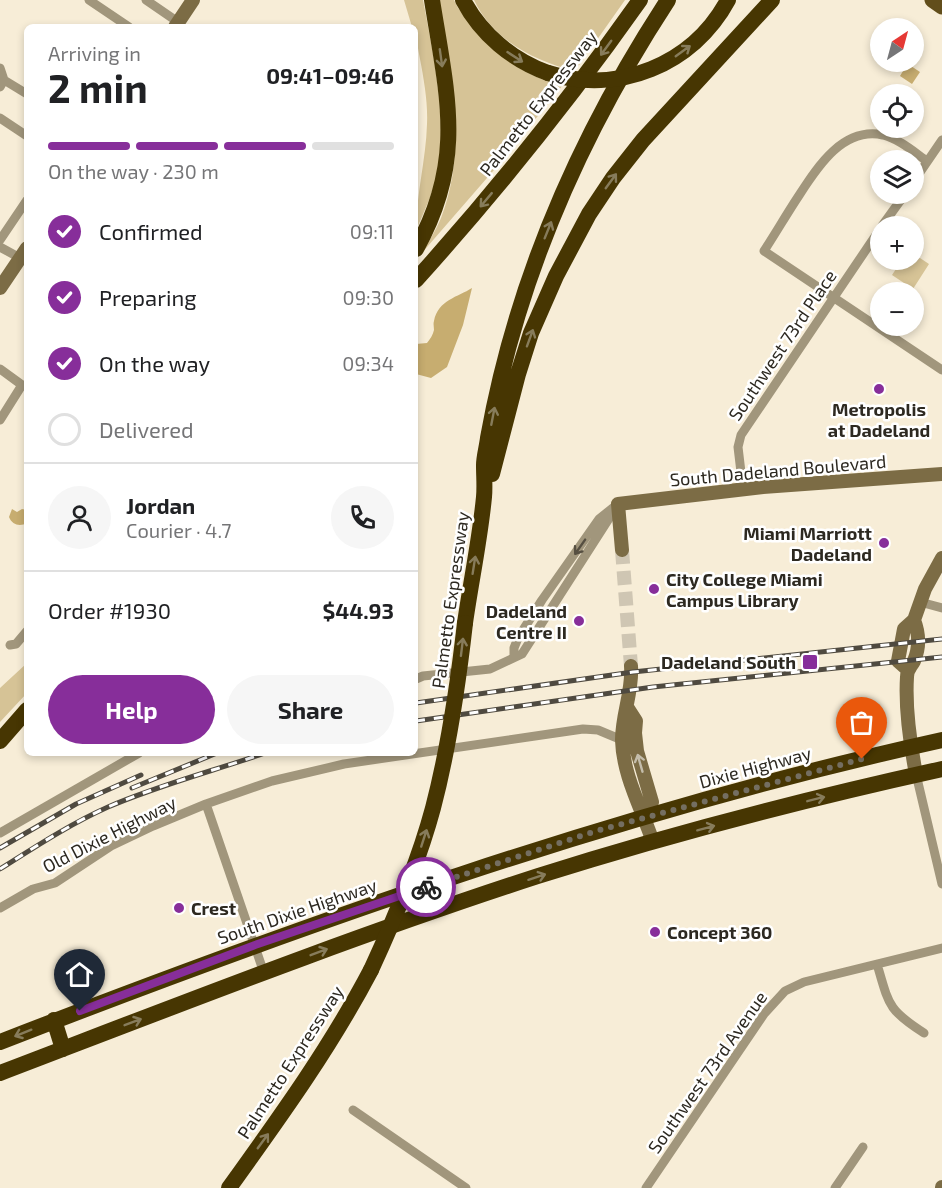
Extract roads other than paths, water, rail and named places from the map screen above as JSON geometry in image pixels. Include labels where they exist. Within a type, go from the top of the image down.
[{"type":"highway","points":[[418,245],[439,196],[449,149],[448,110],[432,0]]},
{"type":"highway","points":[[463,0],[479,24],[500,46],[527,64],[568,78],[600,81],[623,78],[649,70],[674,58],[698,40],[716,20],[728,0]]},
{"type":"highway","name":"Palmetto Expressway","points":[[418,278],[541,134],[640,0]]},
{"type":"highway","name":"Palmetto Expressway","points":[[229,1188],[321,1057],[350,1010],[397,912],[433,810],[456,699],[485,495],[484,463],[506,356],[544,239],[566,187],[600,115],[637,48],[669,0]]},
{"type":"highway","points":[[485,495],[531,333],[556,276],[580,230],[601,195],[644,140],[772,0]]},
{"type":"highway","points":[[0,741],[24,713]]},
{"type":"highway","points":[[910,747],[942,740]]},
{"type":"highway","name":"Dixie Highway","points":[[645,818],[910,747]]},
{"type":"highway","points":[[0,1073],[264,973],[432,912],[540,876],[653,842],[942,769]]},
{"type":"highway","name":"South Dixie Highway","points":[[0,1042],[255,945],[467,873],[645,818]]},
{"type":"highway","points":[[432,912],[443,894],[467,873]]},
{"type":"highway","points":[[54,1020],[63,1049]]},
{"type":"main road","points":[[932,0],[942,7]]},
{"type":"street","points":[[89,0],[125,24]]},
{"type":"street","points":[[146,0],[176,24]]},
{"type":"street","points":[[178,24],[193,0]]},
{"type":"street","points":[[0,68],[2,84],[24,93]]},
{"type":"street","points":[[0,118],[24,134]]},
{"type":"street","points":[[927,161],[882,135],[855,137],[844,143],[815,171],[764,251],[939,368],[942,357]]},
{"type":"street","points":[[924,166],[942,140]]},
{"type":"street","points":[[0,240],[24,204]]},
{"type":"street","name":"Southwest 73rd Place","points":[[743,489],[738,447],[741,435],[870,244]]},
{"type":"street","points":[[0,247],[24,253],[0,288]]},
{"type":"street","points":[[0,369],[22,385],[4,406],[0,420]]},
{"type":"street","name":"South Dadeland Boulevard","points":[[618,504],[743,489],[942,474]]},
{"type":"street","points":[[618,504],[622,550]]},
{"type":"street","points":[[514,656],[518,638],[542,600],[599,519],[618,504]]},
{"type":"street","points":[[418,676],[490,669],[522,654],[618,504]]},
{"type":"street","points":[[942,558],[928,584],[914,620],[919,635],[914,662],[907,669],[910,747],[942,884]]},
{"type":"street","points":[[542,600],[553,606]]},
{"type":"street","points":[[920,602],[942,608]]},
{"type":"street","points":[[10,645],[16,644],[24,635]]},
{"type":"street","points":[[631,666],[631,687],[622,740],[625,761],[638,806],[645,818],[653,842]]},
{"type":"street","points":[[627,707],[636,721],[637,751],[652,802],[645,818]]},
{"type":"street","name":"Old Dixie Highway","points":[[418,753],[583,729],[598,730],[622,740]]},
{"type":"street","points":[[0,833],[134,756]]},
{"type":"street","name":"Old Dixie Highway","points":[[0,908],[33,889],[54,883],[96,858],[111,846],[207,804],[272,781],[354,763],[401,756]]},
{"type":"street","points":[[207,804],[264,973]]},
{"type":"street","name":"Southwest 73rd Avenue","points":[[646,1188],[777,998],[785,991],[804,982],[942,948]]},
{"type":"street","points":[[877,964],[891,1006],[903,1019],[924,1033]]},
{"type":"street","points":[[352,1110],[466,1188]]},
{"type":"street","points":[[834,1188],[863,1147]]},
{"type":"tunnel","points":[[622,550],[631,666]]},
{"type":"railway","points":[[418,703],[633,672],[942,639]]},
{"type":"railway","points":[[418,721],[653,687],[942,657]]},
{"type":"railway","points":[[132,788],[210,756]]},
{"type":"railway","points":[[0,869],[66,828],[108,807],[166,785],[256,756]]},
{"type":"railway","points":[[0,848],[76,804],[141,775]]},
{"type":"place","name":"Metropolis at Dadeland","points":[[879,389]]},
{"type":"place","name":"Miami Marriott Dadeland","points":[[884,543]]},
{"type":"place","name":"City College Miami Campus Library","points":[[654,589]]},
{"type":"place","name":"Dadeland Centre II","points":[[579,621]]},
{"type":"place","name":"Dadeland South","points":[[810,662]]},
{"type":"place","name":"Crest","points":[[179,908]]},
{"type":"place","name":"Concept 360","points":[[655,932]]}]
